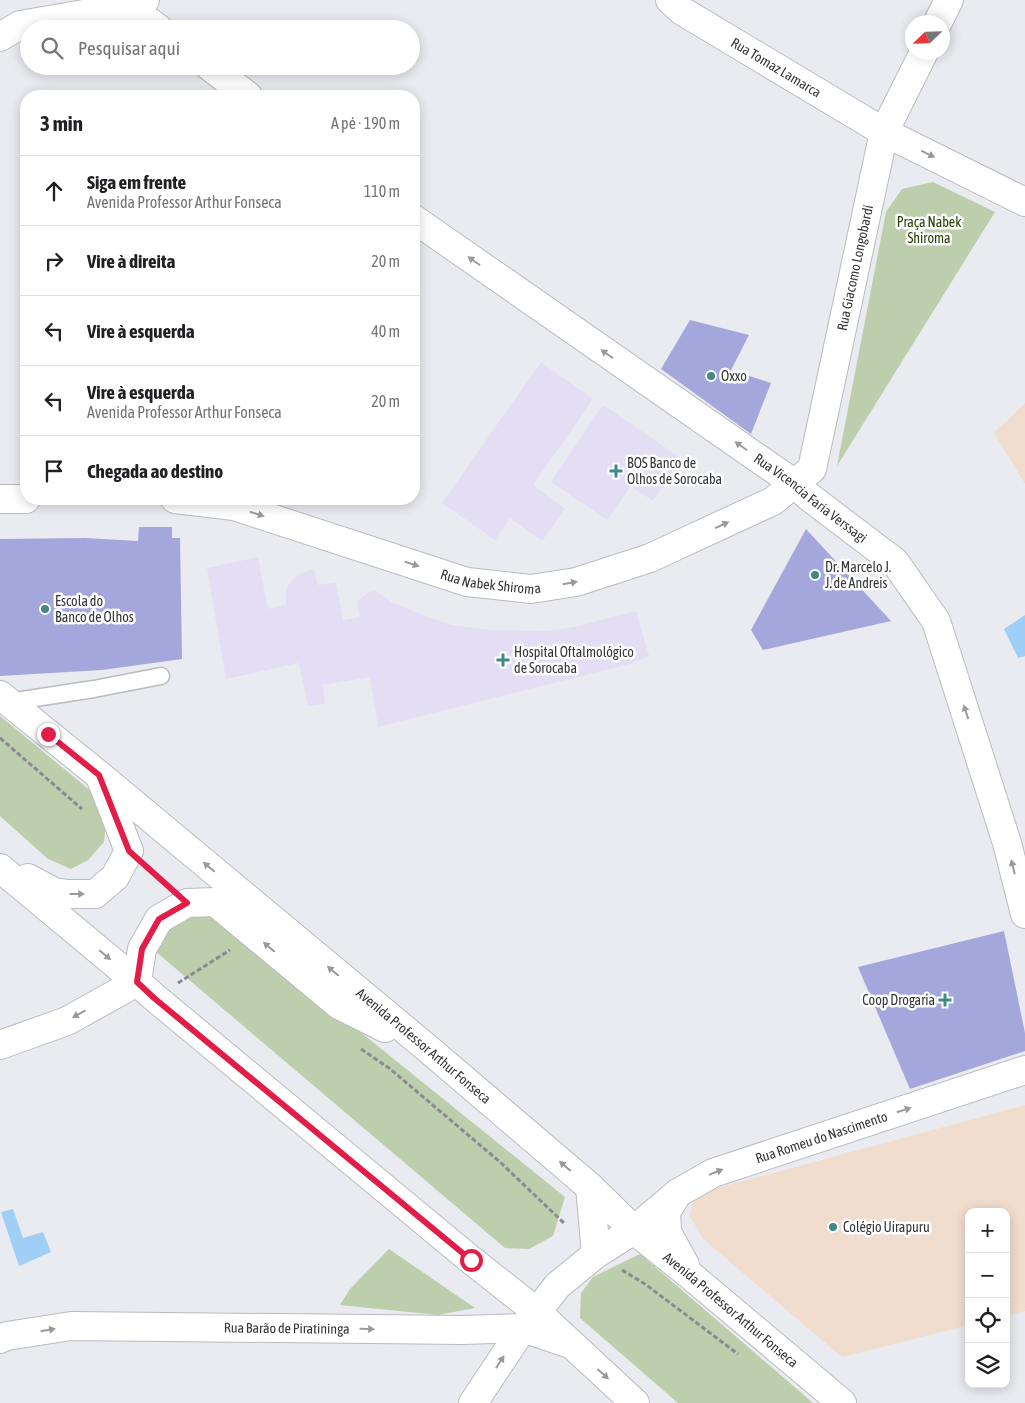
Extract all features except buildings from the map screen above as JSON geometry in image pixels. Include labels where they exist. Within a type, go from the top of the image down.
[{"type":"street","name":"Rua Tomaz Lamarca","points":[[670,0],[682,10],[884,132],[1025,202]]},
{"type":"street","points":[[942,15],[949,0]]},
{"type":"street","points":[[49,20],[96,12],[132,3],[150,20]]},
{"type":"street","points":[[0,36],[20,25]]},
{"type":"street","name":"Rua Giacomo Longobardi","points":[[795,484],[812,469],[884,132],[920,60]]},
{"type":"street","points":[[221,75],[240,90]]},
{"type":"street","name":"Rua Vicencia Faria Verssagi","points":[[420,223],[795,484],[808,496],[896,562],[936,621],[1008,843],[1025,914]]},
{"type":"street","name":"Rua Nabek Shiroma","points":[[226,505],[234,506],[467,582],[531,589],[576,582],[650,558],[773,501],[795,484]]},
{"type":"street","points":[[0,499],[20,499]]},
{"type":"street","name":"Avenida Professor Arthur Fonseca","points":[[4,699],[99,775],[427,1048],[590,1187],[634,1230],[842,1403]]},
{"type":"street","points":[[0,866],[54,892],[68,894],[95,894],[115,877],[129,851],[99,775]]},
{"type":"street","points":[[0,866],[161,1004],[510,1291],[530,1320],[570,1344],[635,1403]]},
{"type":"street","points":[[137,982],[142,949],[159,919],[187,903],[215,902],[339,1005],[427,1048]]},
{"type":"street","points":[[0,1045],[67,1021],[137,982]]},
{"type":"street","name":"Rua Romeu do Nascimento","points":[[473,1403],[530,1320],[557,1286],[596,1254],[634,1230],[678,1192],[713,1173],[1025,1070]]},
{"type":"street","points":[[590,1187],[596,1254]]},
{"type":"street","points":[[678,1192],[666,1212],[667,1232],[690,1275]]},
{"type":"street","points":[[510,1291],[557,1286]]},
{"type":"street","name":"Rua Barão de Piratininga","points":[[0,1339],[7,1336],[71,1326],[452,1330],[530,1320]]},
{"type":"lane","points":[[4,699],[94,689],[161,676]]},
{"type":"path","points":[[0,738],[85,812]]},
{"type":"path","points":[[129,851],[187,903]]},
{"type":"path","points":[[359,1048],[390,1068],[500,1162],[596,1254],[645,1284],[740,1356]]},
{"type":"shaded area","points":[[541,362],[593,399],[533,485],[565,509],[542,541],[510,518],[495,540],[442,503]]},
{"type":"shaded area","points":[[1025,403],[1025,484],[994,433]]},
{"type":"shaded area","name":"BOS Banco de Olhos de Sorocaba","points":[[603,405],[682,459],[653,501],[631,486],[607,520],[551,482]]},
{"type":"shaded area","points":[[258,557],[268,609],[286,605],[286,589],[292,580],[300,574],[314,569],[318,585],[336,583],[343,620],[360,617],[357,601],[370,592],[376,591],[393,603],[452,625],[491,630],[546,631],[574,627],[636,611],[649,656],[630,664],[378,727],[370,677],[323,685],[325,704],[308,706],[299,663],[226,679],[207,568]]},
{"type":"shaded area","name":"Colégio Uirapuru","points":[[1025,1105],[1025,1311],[1010,1315],[1010,1208],[965,1208],[965,1326],[842,1357],[703,1239],[690,1216],[693,1202],[706,1191]]},
{"type":"green space","name":"Praça Nabek Shiroma","points":[[933,182],[995,212],[837,466],[886,212],[902,189]]},
{"type":"green space","points":[[0,716],[92,792],[106,819],[104,842],[88,860],[71,869],[48,859],[0,816]]},
{"type":"green space","points":[[209,910],[565,1197],[553,1236],[529,1249],[505,1248],[155,951],[165,928]]},
{"type":"green space","points":[[389,1249],[475,1308],[438,1315],[340,1305],[350,1289]]},
{"type":"green space","points":[[640,1254],[813,1403],[678,1403],[580,1318],[581,1293],[593,1277]]},
{"type":"water","points":[[1025,615],[1025,656],[1018,658],[1004,629]]},
{"type":"water","points":[[13,1209],[23,1238],[43,1232],[51,1252],[19,1266],[1,1212]]},
{"type":"place","name":"Oxxo","points":[[711,376]]},
{"type":"place","name":"BOS Banco de Olhos de Sorocaba","points":[[616,471]]},
{"type":"place","name":"Dr. Marcelo J. J. de Andreis","points":[[815,575]]},
{"type":"place","name":"Escola do Banco de Olhos","points":[[45,609]]},
{"type":"place","name":"Hospital Oftalmológico de Sorocaba","points":[[503,660]]},
{"type":"place","name":"Coop Drogaria","points":[[945,1000]]},
{"type":"place","name":"Colégio Uirapuru","points":[[833,1227]]},
{"type":"route","points":[[48,734],[99,775],[129,851],[187,903],[159,919],[142,949],[137,982],[471,1260]]}]
